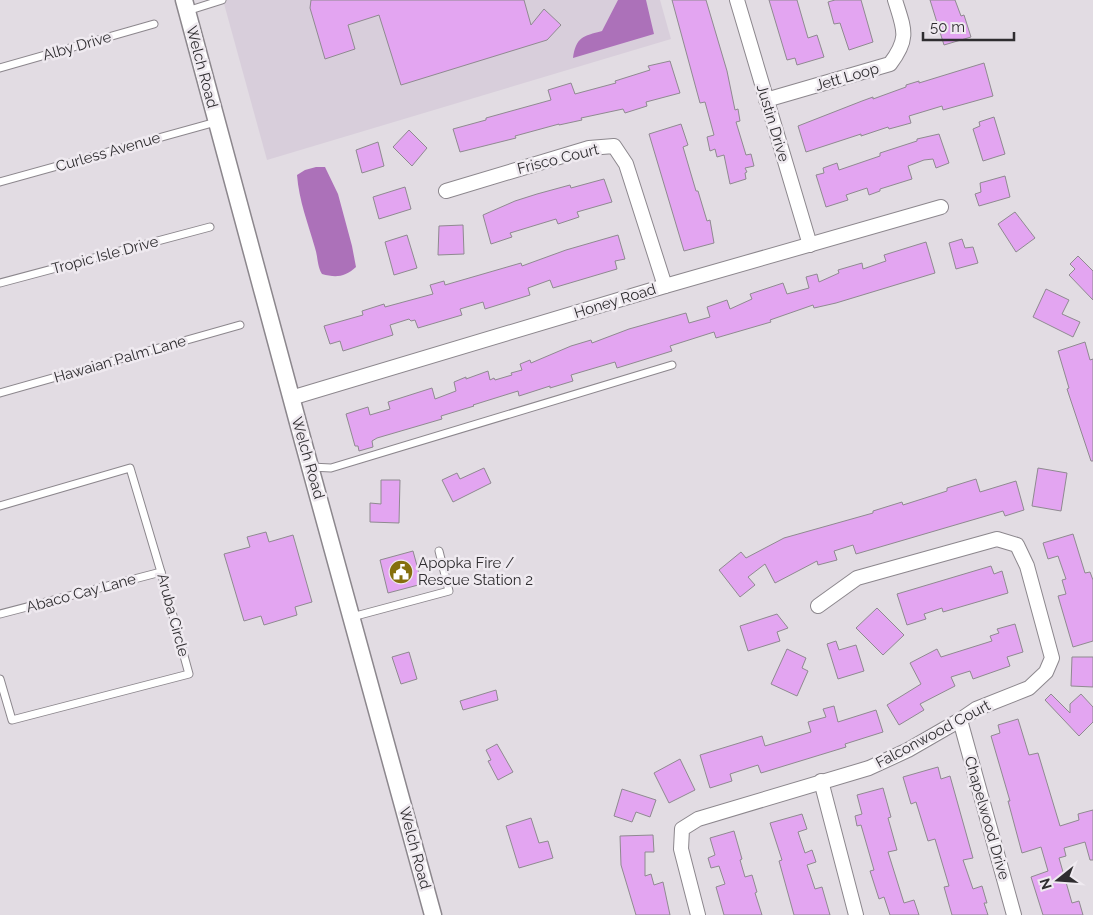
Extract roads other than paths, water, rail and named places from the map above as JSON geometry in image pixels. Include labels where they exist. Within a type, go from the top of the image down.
[{"type":"street","name":"Justin Drive","points":[[737,0],[810,245]]},
{"type":"street","name":"Jett Loop","points":[[766,100],[890,64],[901,50],[904,30],[895,0]]},
{"type":"street","name":"Welch Road","points":[[185,6],[433,915]]},
{"type":"street","name":"Frisco Court","points":[[446,191],[589,148],[614,146],[626,164],[665,286]]},
{"type":"street","name":"Honey Road","points":[[291,398],[941,206]]},
{"type":"street","name":"Falconwood Court","points":[[698,915],[681,849],[682,829],[698,819],[870,768],[908,750],[976,709],[1029,688],[1046,672],[1052,658],[1027,566],[1017,546],[997,539],[857,578],[818,606]]},
{"type":"street","name":"Chapelwood Drive","points":[[960,720],[1014,915]]},
{"type":"street","points":[[821,781],[856,915]]},
{"type":"lane","points":[[185,6],[222,0]]},
{"type":"lane","name":"Alby Drive","points":[[0,68],[154,24]]},
{"type":"lane","name":"Curless Avenue","points":[[0,182],[216,122]]},
{"type":"lane","name":"Tropic Isle Drive","points":[[0,283],[210,227]]},
{"type":"lane","name":"Hawaian Palm Lane","points":[[0,393],[240,324]]},
{"type":"lane","points":[[310,467],[331,468],[339,466],[672,365]]},
{"type":"lane","name":"Aruba Circle","points":[[0,506],[130,468],[189,674],[12,720],[0,679]]},
{"type":"lane","points":[[352,617],[449,591],[439,551]]},
{"type":"lane","name":"Abaco Cay Lane","points":[[0,614],[161,572]]},
{"type":"place","name":"Apopka Fire / Rescue Station 2","points":[[401,572]]}]
